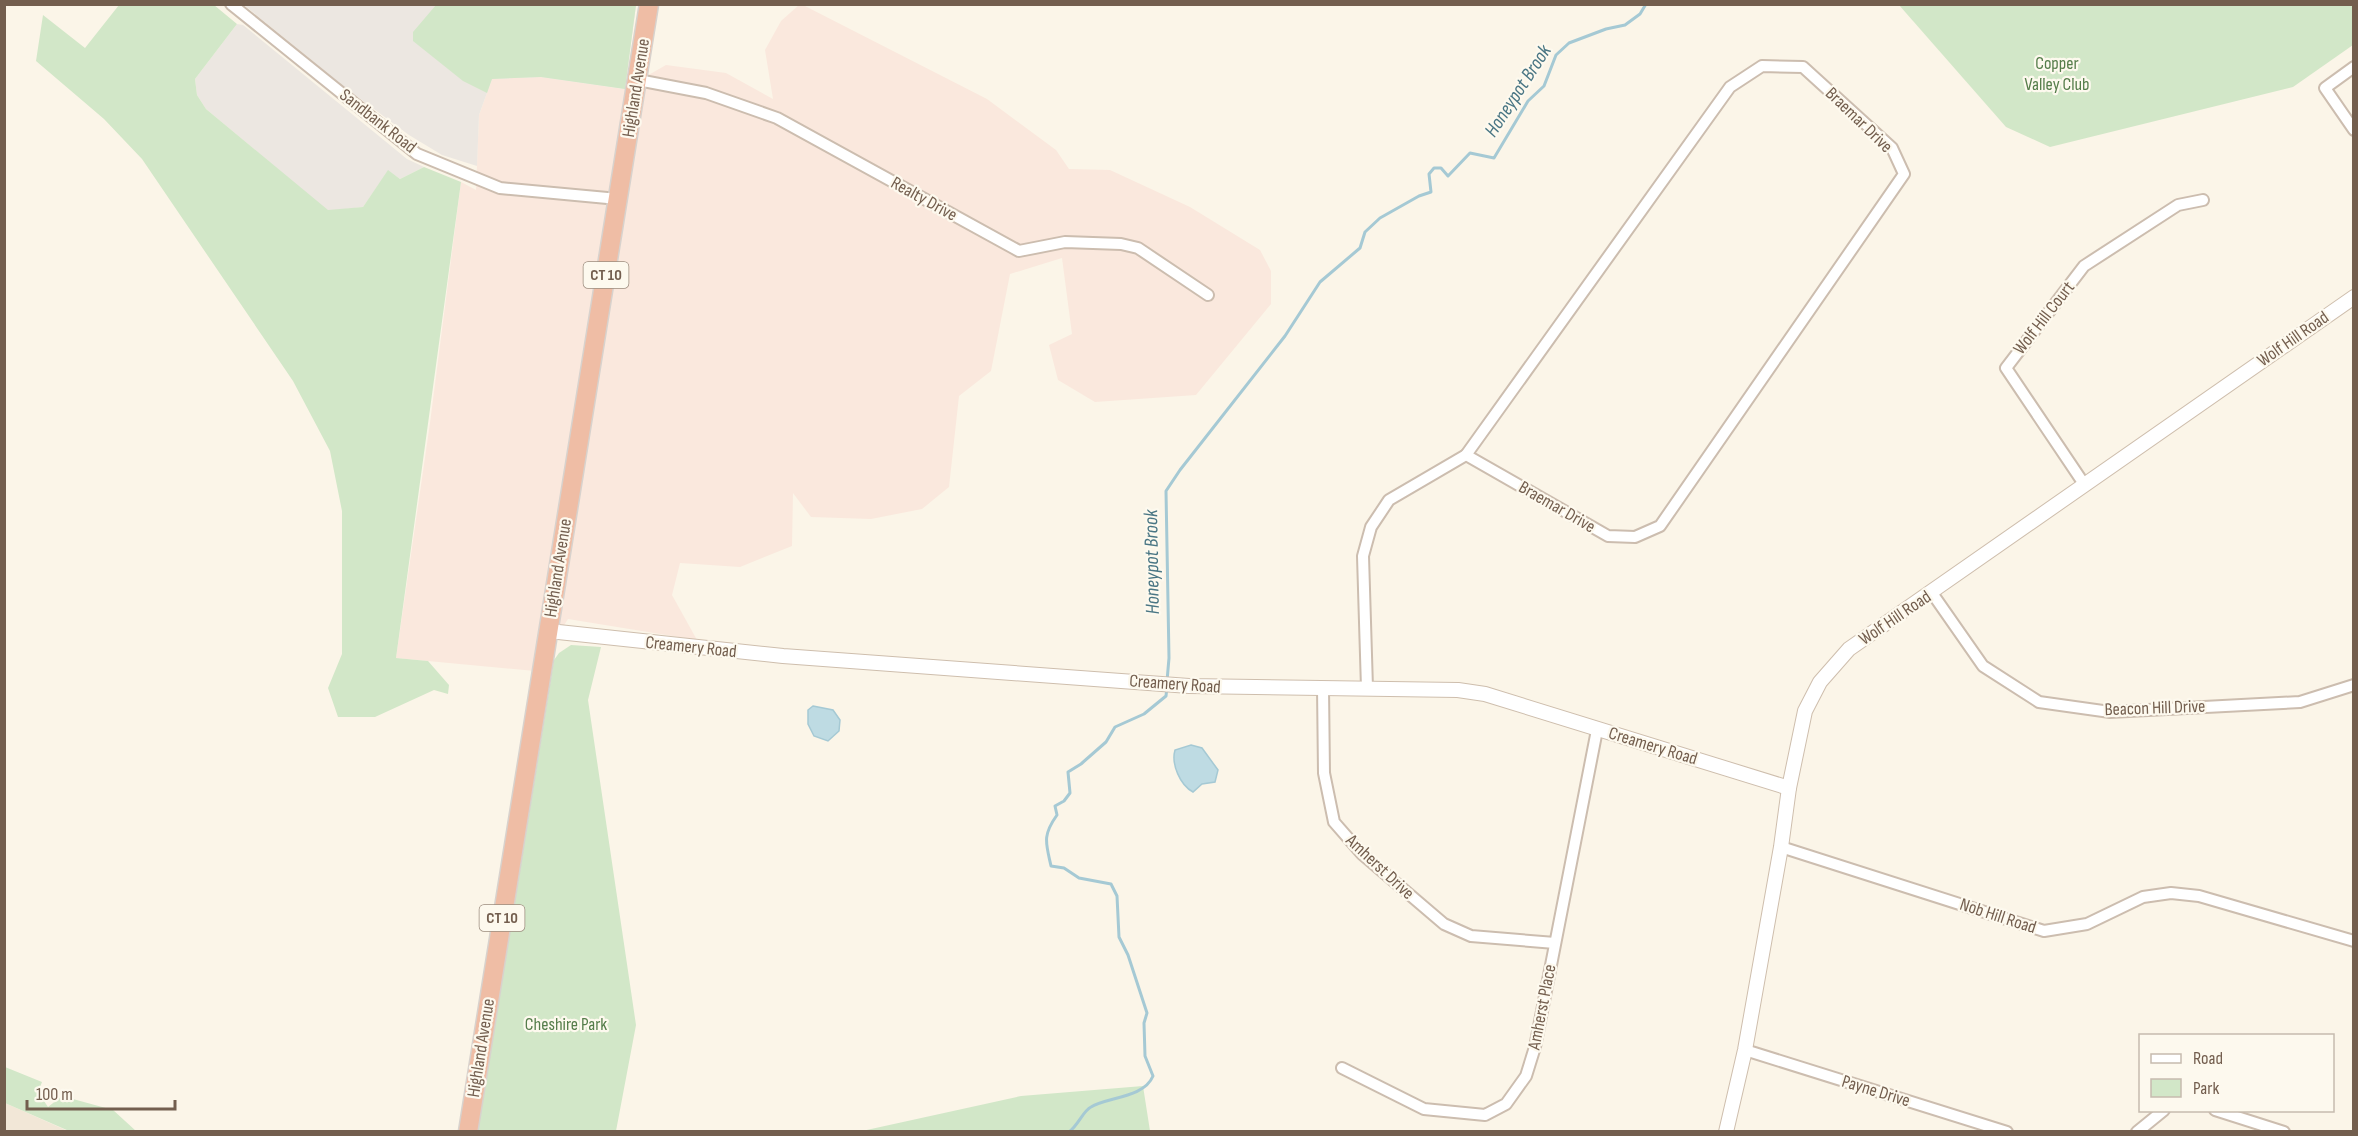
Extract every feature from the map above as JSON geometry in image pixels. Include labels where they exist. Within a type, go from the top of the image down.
[{"type":"highway","name":"Highland Avenue","points":[[468,1131],[649,4]]},
{"type":"street","name":"Sandbank Road","points":[[231,4],[417,154],[500,188],[618,199]]},
{"type":"street","name":"Braemar Drive","points":[[1367,688],[1363,556],[1371,527],[1389,500],[1466,455],[1731,87],[1762,66],[1803,67],[1892,148],[1904,174],[1660,526],[1635,537],[1608,536],[1466,455]]},
{"type":"street","points":[[2354,67],[2325,88],[2354,130]]},
{"type":"street","name":"Realty Drive","points":[[638,80],[706,93],[777,118],[1019,251],[1065,242],[1121,244],[1138,248],[1208,295]]},
{"type":"street","name":"Wolf Hill Court","points":[[2084,484],[2006,368],[2084,266],[2178,205],[2203,201]]},
{"type":"street","name":"Wolf Hill Road","points":[[1726,1131],[1745,1050],[1781,847],[1789,788],[1805,711],[1820,682],[1849,649],[2354,297]]},
{"type":"street","name":"Beacon Hill Drive","points":[[1932,593],[1983,666],[2039,702],[2110,712],[2300,702],[2354,685]]},
{"type":"street","name":"Creamery Road","points":[[549,631],[795,657],[1179,685],[1236,688],[1458,690],[1485,694],[1789,788]]},
{"type":"street","name":"Amherst Drive","points":[[1323,688],[1324,773],[1334,822],[1362,854],[1444,924],[1471,936],[1555,943]]},
{"type":"street","name":"Amherst Place","points":[[1342,1068],[1424,1109],[1485,1116],[1506,1104],[1526,1076],[1535,1047],[1598,730]]},
{"type":"street","name":"Nob Hill Road","points":[[1781,847],[2044,930],[2086,924],[2143,897],[2171,893],[2199,896],[2354,941]]},
{"type":"street","name":"Payne Drive","points":[[1745,1050],[2007,1131]]},
{"type":"street","points":[[2137,1131],[2161,1112]]},
{"type":"street","points":[[2221,1112],[2261,1128],[2284,1131]]},
{"type":"shaded area","points":[[244,5],[636,5],[625,89],[541,77],[492,79],[479,115],[477,166],[442,155],[409,135],[351,92]]},
{"type":"shaded area","points":[[799,5],[987,99],[1056,150],[1069,169],[1110,170],[1190,207],[1260,250],[1271,271],[1271,304],[1196,395],[1095,402],[1058,380],[1049,345],[1072,334],[1062,258],[1010,274],[991,371],[959,396],[949,487],[922,509],[871,519],[811,517],[793,493],[792,546],[740,567],[680,563],[672,595],[697,640],[568,619],[535,671],[396,658],[430,423],[461,182],[476,190],[479,115],[492,79],[541,77],[624,89],[666,65],[726,73],[773,99],[765,50],[781,21]]},
{"type":"shaded area","points":[[237,24],[243,25],[407,159],[424,167],[400,179],[388,171],[363,207],[328,211],[206,109],[197,95],[195,79]]},
{"type":"shaded area","points":[[5,1103],[68,1131],[5,1131]]},
{"type":"green space","points":[[119,5],[214,5],[237,24],[195,79],[197,95],[206,109],[328,210],[363,207],[388,170],[400,179],[424,167],[461,182],[396,658],[428,661],[449,685],[448,694],[434,690],[375,717],[338,717],[328,688],[342,654],[342,511],[330,451],[293,381],[142,159],[104,119],[36,61],[43,15],[85,48]]},
{"type":"green space","points":[[436,5],[636,5],[625,89],[541,77],[492,79],[487,93],[463,81],[413,41],[413,32]]},
{"type":"green space","name":"Copper Valley Club","points":[[1899,5],[2353,5],[2353,45],[2293,87],[2050,147],[2006,127]]},
{"type":"green space","name":"Cheshire Park","points":[[571,645],[601,647],[588,700],[636,1025],[616,1131],[478,1131],[554,660],[559,653]]},
{"type":"green space","points":[[5,1067],[42,1082],[38,1092],[48,1107],[62,1096],[113,1110],[136,1131],[69,1131],[5,1103]]},
{"type":"green space","points":[[1143,1086],[1150,1131],[862,1131],[1021,1096]]},
{"type":"water","points":[[813,706],[833,710],[840,720],[839,731],[828,741],[814,736],[808,724],[808,710]]},
{"type":"water","points":[[1191,745],[1202,748],[1218,770],[1215,782],[1202,784],[1193,792],[1184,784],[1174,761],[1175,750]]},
{"type":"waterway","name":"Honeypot Brook","points":[[1167,681],[1169,658],[1166,491],[1180,470],[1285,336],[1320,282],[1360,248],[1365,232],[1380,218],[1419,196],[1431,192],[1429,174],[1434,168],[1441,168],[1448,176],[1470,153],[1494,158],[1528,101],[1544,86],[1556,55],[1569,43],[1606,29],[1625,25],[1640,14],[1646,4]]},
{"type":"waterway","name":"Honeypot Brook","points":[[1069,1132],[1091,1107],[1134,1093],[1142,1089],[1153,1076],[1145,1056],[1144,1023],[1147,1013],[1128,955],[1119,937],[1117,896],[1111,884],[1079,878],[1064,868],[1051,866],[1047,834],[1057,815],[1055,806],[1064,801],[1070,793],[1068,772],[1106,742],[1115,727],[1144,714],[1166,696],[1167,687]]}]
